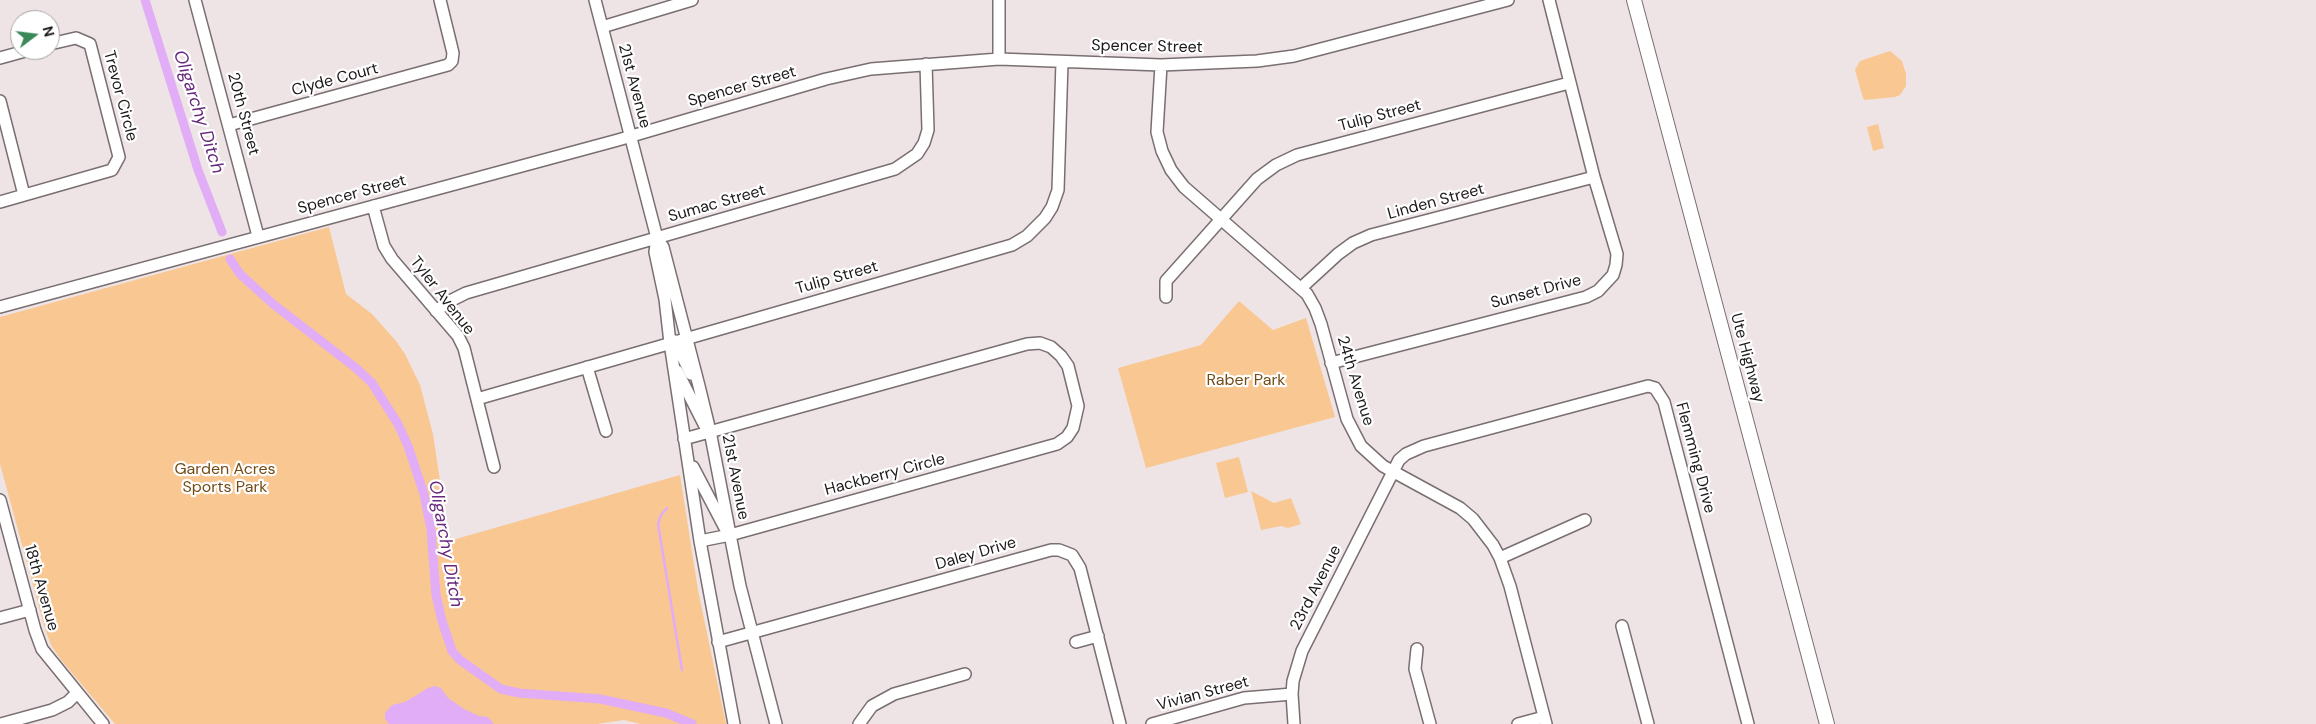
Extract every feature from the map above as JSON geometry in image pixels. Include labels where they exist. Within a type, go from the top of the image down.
[{"type":"main road","name":"Ute Highway","points":[[1634,0],[1827,724]]},
{"type":"street","name":"20th Street","points":[[195,0],[258,236]]},
{"type":"street","name":"Clyde Court","points":[[229,125],[448,65],[452,61],[454,52],[440,0]]},
{"type":"street","name":"21st Avenue","points":[[595,0],[657,238],[655,252],[672,342],[672,360],[700,541],[734,724]]},
{"type":"street","points":[[602,27],[692,0]]},
{"type":"street","points":[[999,0],[999,59]]},
{"type":"street","name":"Spencer Street","points":[[0,307],[631,136],[826,79],[871,69],[999,59],[1161,66],[1257,61],[1294,56],[1508,0]]},
{"type":"street","name":"Sunset Drive","points":[[1332,363],[1586,297],[1598,291],[1612,275],[1616,265],[1616,254],[1569,83],[1549,0]]},
{"type":"street","name":"Trevor Circle","points":[[0,202],[112,170],[119,157],[90,44],[76,38],[60,42]]},
{"type":"street","name":"Tulip Street","points":[[477,399],[687,337],[1012,246],[1027,236],[1045,218],[1052,207],[1058,190],[1062,62]]},
{"type":"street","name":"Sumac Street","points":[[436,311],[448,302],[466,293],[884,174],[909,161],[917,154],[924,143],[928,130],[926,64]]},
{"type":"street","name":"24th Avenue","points":[[1161,66],[1157,132],[1162,151],[1171,170],[1184,187],[1301,288],[1315,308],[1352,432],[1370,456],[1392,472],[1460,508],[1484,532],[1500,558],[1510,586],[1545,720]]},
{"type":"street","name":"Tulip Street","points":[[1166,297],[1166,281],[1257,179],[1276,165],[1296,154],[1569,83]]},
{"type":"street","points":[[0,101],[24,195]]},
{"type":"street","name":"Linden Street","points":[[1301,288],[1338,254],[1353,243],[1371,235],[1594,177]]},
{"type":"street","name":"Tyler Avenue","points":[[373,206],[384,246],[392,259],[458,336],[464,348],[494,467]]},
{"type":"street","name":"21st Avenue","points":[[657,238],[663,246],[699,386],[752,633],[776,724]]},
{"type":"street","points":[[665,298],[673,318],[687,337]]},
{"type":"street","points":[[672,342],[699,386]]},
{"type":"street","points":[[730,535],[698,479],[685,444],[710,431],[1027,344],[1054,343],[1068,366],[1074,386],[1078,406],[1073,428],[1083,434]]},
{"type":"street","points":[[672,360],[702,423],[710,431]]},
{"type":"street","points":[[587,367],[606,431]]},
{"type":"street","name":"Flemming Drive","points":[[1392,472],[1406,454],[1424,446],[1640,386],[1657,384],[1664,402],[1748,724]]},
{"type":"street","name":"Hackberry Circle","points":[[700,541],[730,535],[1056,444],[1067,437],[1073,428]]},
{"type":"street","name":"23rd Avenue","points":[[1294,724],[1293,681],[1302,651],[1392,472]]},
{"type":"street","name":"18th Avenue","points":[[0,500],[2,513],[42,649],[103,724]]},
{"type":"street","points":[[1500,558],[1585,520]]},
{"type":"street","name":"Daley Drive","points":[[718,642],[1051,550],[1070,547],[1080,568],[1120,724]]},
{"type":"street","points":[[0,618],[30,610]]},
{"type":"street","points":[[1622,626],[1648,724]]},
{"type":"street","points":[[1076,642],[1098,636]]},
{"type":"street","points":[[1417,649],[1415,669],[1430,724]]},
{"type":"street","points":[[859,724],[872,706],[894,694],[965,674]]},
{"type":"street","points":[[1,724],[52,710],[68,702],[77,693]]},
{"type":"street","name":"Vivian Street","points":[[1152,724],[1244,698],[1292,694]]},
{"type":"street","points":[[1518,724],[1545,720]]},
{"type":"green space","points":[[1890,51],[1902,61],[1906,74],[1906,86],[1900,95],[1895,97],[1865,100],[1855,70],[1860,61]]},
{"type":"green space","points":[[1878,124],[1884,148],[1873,151],[1867,127]]},
{"type":"green space","name":"Garden Acres Sports Park","points":[[329,227],[346,294],[372,314],[396,341],[405,354],[420,385],[433,434],[449,541],[680,475],[698,590],[726,724],[640,724],[624,720],[597,724],[115,724],[61,660],[51,645],[45,629],[0,464],[0,317]]},
{"type":"green space","name":"Raber Park","points":[[1239,301],[1273,330],[1306,318],[1335,417],[1146,468],[1118,368],[1201,345]]},
{"type":"green space","points":[[1239,457],[1248,492],[1225,498],[1216,463]]},
{"type":"green space","points":[[1251,491],[1274,503],[1291,498],[1301,524],[1288,528],[1281,526],[1261,530]]},
{"type":"shaded area","points":[[435,686],[441,688],[448,698],[464,709],[479,716],[488,717],[494,724],[389,724],[385,719],[385,713],[392,705],[405,702],[428,688]]},
{"type":"waterway","name":"Oligarchy Ditch","points":[[145,0],[198,170],[222,232]]},
{"type":"waterway","name":"Oligarchy Ditch","points":[[230,259],[240,274],[273,304],[356,368],[372,383],[398,424],[408,446],[424,494],[431,530],[436,595],[442,621],[452,651],[460,660],[501,689],[519,693],[600,699],[666,713],[692,724]]},
{"type":"waterway","name":"Oligarchy Ditch","points":[[667,508],[661,515],[658,524],[682,670]]}]
